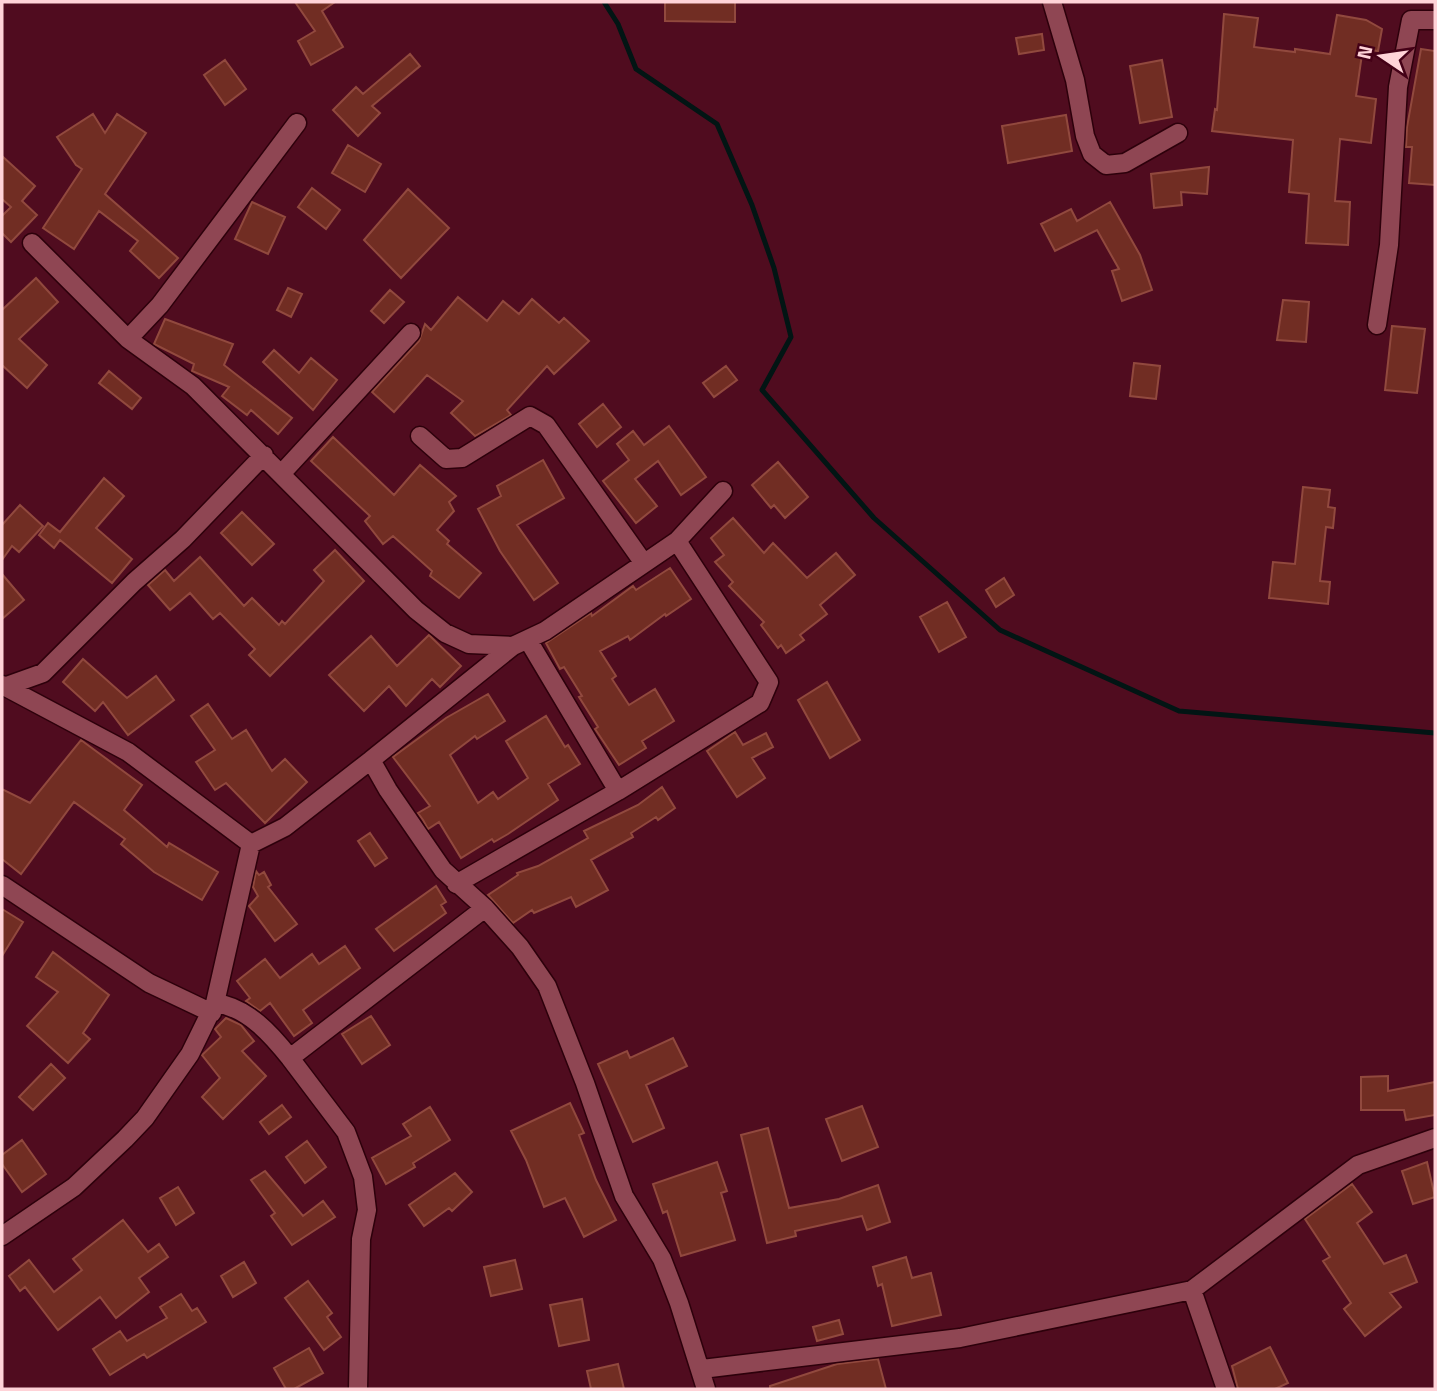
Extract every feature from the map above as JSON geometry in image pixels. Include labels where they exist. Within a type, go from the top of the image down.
[{"type":"street","points":[[1052,2],[1075,80],[1085,136],[1092,154],[1106,164],[1125,163],[1178,133]]},
{"type":"street","points":[[1377,324],[1389,245],[1398,88],[1411,20],[1435,20]]},
{"type":"street","points":[[128,339],[160,305],[297,123]]},
{"type":"street","points":[[32,243],[128,339],[193,386],[416,610],[445,633],[469,644],[521,643]]},
{"type":"street","points":[[282,473],[411,333]]},
{"type":"street","points":[[420,436],[446,459],[462,458],[530,416],[546,425],[643,562]]},
{"type":"street","points":[[3,686],[43,673],[134,582],[183,539],[264,456]]},
{"type":"street","points":[[251,844],[285,827],[521,643],[677,541],[723,491]]},
{"type":"street","points":[[456,884],[618,791],[760,703],[769,682],[677,541]]},
{"type":"street","points":[[521,643],[618,791]]},
{"type":"street","points":[[3,686],[128,752],[251,844]]},
{"type":"street","points":[[371,760],[408,821],[456,884],[485,908],[520,947],[547,986],[585,1083],[624,1196],[662,1259],[702,1369],[705,1389]]},
{"type":"street","points":[[2,1236],[74,1187],[145,1118],[190,1054],[213,1008],[251,844]]},
{"type":"street","points":[[2,885],[149,983],[213,1008],[234,1007],[245,1014],[272,1035],[346,1132],[363,1177],[367,1210],[361,1239],[358,1389]]},
{"type":"street","points":[[290,1058],[485,908]]},
{"type":"street","points":[[702,1369],[960,1338],[1192,1290],[1358,1165],[1435,1138]]},
{"type":"street","points":[[1192,1290],[1226,1389]]},
{"type":"building","points":[[295,2],[335,2],[322,11],[343,47],[311,65],[298,41],[315,31]]},
{"type":"building","points":[[665,2],[735,2],[735,22],[665,21]]},
{"type":"building","points":[[1224,14],[1258,18],[1254,47],[1295,52],[1295,49],[1330,54],[1337,15],[1366,20],[1382,29],[1378,51],[1371,50],[1370,55],[1362,54],[1356,96],[1376,99],[1371,143],[1340,139],[1335,201],[1350,202],[1348,245],[1306,243],[1309,194],[1289,192],[1293,140],[1212,131],[1215,109],[1217,110]]},
{"type":"building","points":[[1042,34],[1044,50],[1019,54],[1016,38]]},
{"type":"building","points":[[1421,49],[1435,51],[1435,185],[1409,183],[1412,147],[1406,147],[1407,127]]},
{"type":"building","points":[[410,54],[420,66],[372,106],[380,113],[358,136],[333,110],[356,87],[363,94]]},
{"type":"building","points":[[225,60],[246,89],[225,105],[204,75]]},
{"type":"building","points":[[1162,60],[1172,117],[1140,123],[1130,66]]},
{"type":"building","points":[[93,114],[105,133],[117,114],[146,133],[105,194],[178,258],[159,278],[130,251],[138,241],[99,211],[74,249],[43,228],[82,169],[76,165],[57,137]]},
{"type":"building","points":[[1066,115],[1072,151],[1008,163],[1002,126]]},
{"type":"building","points":[[348,145],[381,164],[365,192],[332,173]]},
{"type":"building","points":[[2,156],[35,186],[22,201],[37,215],[11,242],[2,233],[2,216],[11,207],[2,199]]},
{"type":"building","points":[[1209,167],[1207,194],[1181,192],[1182,205],[1154,208],[1151,174]]},
{"type":"building","points":[[312,188],[340,210],[326,229],[298,207]]},
{"type":"building","points":[[408,189],[449,228],[401,278],[364,240]]},
{"type":"building","points":[[252,202],[285,217],[268,254],[235,239]]},
{"type":"building","points":[[1110,202],[1140,255],[1152,290],[1122,301],[1112,271],[1119,269],[1097,230],[1055,251],[1041,224],[1071,209],[1077,221]]},
{"type":"building","points":[[36,278],[58,302],[19,339],[47,365],[27,388],[2,365],[2,310]]},
{"type":"building","points":[[288,288],[302,294],[291,317],[277,310]]},
{"type":"building","points":[[390,290],[404,302],[384,323],[371,311]]},
{"type":"building","points":[[458,297],[487,321],[503,301],[519,314],[532,299],[559,323],[564,318],[589,341],[554,374],[547,366],[507,410],[511,415],[475,436],[451,413],[463,401],[427,375],[394,412],[372,392],[419,341],[425,324],[431,330]]},
{"type":"building","points":[[1283,300],[1309,302],[1306,342],[1277,340]]},
{"type":"building","points":[[165,319],[233,344],[224,365],[292,418],[278,434],[251,410],[247,415],[222,396],[229,387],[192,371],[194,364],[154,344]]},
{"type":"building","points":[[1392,326],[1425,329],[1417,393],[1385,390]]},
{"type":"building","points":[[274,350],[299,373],[311,358],[337,380],[313,410],[263,362]]},
{"type":"building","points":[[1134,363],[1160,366],[1156,399],[1130,396]]},
{"type":"building","points":[[726,366],[737,380],[714,397],[703,383]]},
{"type":"building","points":[[109,371],[141,398],[132,409],[99,383]]},
{"type":"building","points":[[603,404],[621,427],[597,447],[579,424]]},
{"type":"building","points":[[669,426],[706,477],[681,495],[658,461],[635,479],[657,506],[636,523],[603,481],[629,460],[617,444],[633,431],[644,445]]},
{"type":"building","points":[[333,437],[394,495],[420,465],[456,496],[449,502],[454,511],[437,530],[449,541],[447,544],[481,573],[459,598],[430,576],[432,571],[393,536],[383,544],[365,521],[370,516],[311,461]]},
{"type":"building","points":[[543,460],[564,498],[517,525],[558,583],[534,600],[500,551],[478,509],[501,496],[497,486]]},
{"type":"building","points":[[778,462],[808,497],[785,518],[774,505],[771,508],[752,485]]},
{"type":"building","points":[[104,478],[124,496],[96,528],[132,559],[112,583],[60,540],[54,548],[39,535],[48,523],[60,532]]},
{"type":"building","points":[[1303,487],[1330,490],[1328,507],[1335,508],[1333,528],[1326,527],[1320,581],[1330,582],[1328,604],[1269,598],[1273,562],[1295,564]]},
{"type":"building","points":[[20,505],[43,526],[19,552],[12,546],[2,560],[2,525]]},
{"type":"building","points":[[242,512],[274,544],[252,565],[221,533]]},
{"type":"building","points":[[733,518],[764,553],[773,543],[807,578],[836,553],[855,575],[820,605],[827,614],[800,635],[804,640],[786,653],[781,645],[778,648],[761,625],[764,622],[729,586],[733,582],[715,562],[724,555],[711,538]]},
{"type":"building","points":[[335,550],[364,581],[270,676],[249,655],[255,649],[220,613],[213,619],[190,593],[170,610],[148,585],[165,570],[174,581],[200,557],[244,606],[252,598],[279,625],[282,621],[285,624],[324,581],[314,570]]},
{"type":"building","points":[[670,568],[691,599],[630,640],[628,636],[600,651],[616,676],[612,679],[629,705],[655,689],[674,721],[642,741],[646,748],[619,765],[595,729],[598,727],[579,697],[582,696],[564,667],[560,669],[546,643],[591,613],[592,616],[633,586],[636,590]]},
{"type":"building","points":[[2,574],[24,600],[2,619]]},
{"type":"building","points":[[1004,578],[1014,595],[996,607],[986,590]]},
{"type":"building","points":[[947,602],[966,637],[939,652],[920,617]]},
{"type":"building","points":[[429,635],[461,666],[440,687],[432,679],[406,706],[389,686],[364,711],[329,675],[371,636],[397,666]]},
{"type":"building","points":[[83,659],[127,698],[156,676],[174,700],[128,735],[103,702],[95,711],[63,682]]},
{"type":"building","points":[[827,682],[860,740],[830,758],[798,700]]},
{"type":"building","points":[[488,694],[505,721],[477,739],[475,736],[450,755],[478,803],[493,792],[498,799],[528,778],[506,741],[546,716],[565,747],[568,745],[580,764],[548,784],[558,800],[508,834],[494,842],[492,839],[461,858],[439,822],[428,829],[418,813],[430,806],[393,757],[446,718]]},
{"type":"building","points":[[208,704],[232,739],[246,730],[272,771],[285,759],[307,782],[265,823],[226,783],[215,790],[196,762],[215,750],[191,716]]},
{"type":"building","points":[[735,732],[743,745],[766,733],[773,747],[752,758],[765,778],[737,797],[707,751]]},
{"type":"building","points":[[81,740],[142,785],[124,810],[167,847],[169,843],[218,872],[202,900],[154,872],[121,844],[125,839],[74,802],[21,874],[2,859],[2,789],[30,803]]},
{"type":"building","points":[[662,787],[675,808],[631,833],[633,837],[591,860],[608,890],[576,907],[571,897],[534,913],[532,910],[513,923],[488,895],[518,875],[517,873],[538,866],[588,838],[584,831],[638,805]]},
{"type":"building","points":[[370,833],[387,858],[375,866],[358,841]]},
{"type":"building","points":[[256,871],[259,875],[264,872],[271,885],[268,887],[297,924],[275,941],[249,906],[258,896],[253,887]]},
{"type":"building","points":[[436,886],[446,902],[441,905],[446,913],[394,951],[376,929]]},
{"type":"building","points":[[2,909],[23,922],[2,956]]},
{"type":"building","points":[[345,946],[360,968],[303,1010],[312,1023],[294,1036],[270,1003],[260,1011],[246,1001],[250,998],[237,981],[265,959],[280,978],[312,954],[319,964]]},
{"type":"building","points":[[53,952],[109,995],[83,1033],[90,1039],[68,1063],[27,1026],[58,992],[36,977]]},
{"type":"building","points":[[371,1016],[390,1045],[362,1064],[342,1034]]},
{"type":"building","points":[[226,1018],[241,1025],[254,1041],[242,1051],[266,1076],[223,1119],[202,1097],[220,1078],[202,1055],[221,1037],[215,1029]]},
{"type":"building","points":[[673,1038],[687,1066],[646,1085],[664,1128],[633,1142],[598,1064],[627,1051],[630,1058]]},
{"type":"building","points":[[51,1064],[65,1078],[33,1110],[19,1097]]},
{"type":"building","points":[[1388,1076],[1388,1091],[1435,1082],[1435,1115],[1406,1120],[1404,1110],[1361,1110],[1361,1077]]},
{"type":"building","points":[[570,1103],[584,1133],[579,1135],[596,1180],[616,1220],[584,1237],[565,1198],[544,1207],[526,1160],[511,1131]]},
{"type":"building","points":[[282,1105],[291,1117],[269,1134],[260,1122]]},
{"type":"building","points":[[862,1106],[878,1147],[842,1161],[826,1119]]},
{"type":"building","points":[[430,1107],[450,1140],[413,1163],[415,1167],[386,1184],[372,1158],[411,1136],[403,1124]]},
{"type":"building","points":[[768,1128],[789,1208],[839,1199],[878,1185],[890,1222],[867,1230],[862,1216],[795,1231],[796,1236],[767,1243],[741,1135]]},
{"type":"building","points":[[22,1140],[46,1174],[22,1192],[2,1164],[2,1155]]},
{"type":"building","points":[[307,1141],[326,1167],[305,1183],[286,1157]]},
{"type":"building","points":[[717,1162],[727,1191],[721,1193],[735,1240],[681,1256],[667,1211],[663,1213],[653,1184]]},
{"type":"building","points":[[1427,1162],[1435,1197],[1413,1204],[1402,1171]]},
{"type":"building","points":[[265,1171],[303,1216],[323,1201],[335,1217],[292,1245],[271,1216],[275,1213],[251,1180]]},
{"type":"building","points":[[455,1173],[472,1192],[452,1211],[449,1208],[424,1226],[409,1205]]},
{"type":"building","points":[[1352,1184],[1372,1212],[1357,1223],[1384,1264],[1406,1255],[1417,1282],[1390,1293],[1401,1307],[1365,1336],[1344,1309],[1351,1303],[1323,1261],[1330,1257],[1305,1219]]},
{"type":"building","points":[[178,1187],[194,1213],[176,1225],[160,1198]]},
{"type":"building","points":[[123,1220],[148,1252],[159,1244],[168,1257],[139,1278],[149,1292],[116,1318],[100,1297],[58,1330],[25,1287],[20,1291],[9,1276],[29,1260],[54,1292],[82,1270],[73,1259]]},
{"type":"building","points":[[906,1257],[912,1278],[931,1273],[941,1315],[892,1326],[882,1284],[878,1286],[873,1267]]},
{"type":"building","points":[[515,1260],[522,1289],[491,1296],[484,1267]]},
{"type":"building","points":[[244,1262],[256,1283],[233,1297],[221,1276]]},
{"type":"building","points":[[308,1281],[332,1313],[327,1317],[341,1337],[324,1350],[285,1298]]},
{"type":"building","points":[[181,1294],[192,1311],[197,1308],[206,1322],[147,1358],[144,1354],[110,1375],[93,1349],[120,1331],[127,1341],[167,1318],[160,1307]]},
{"type":"building","points":[[582,1299],[589,1340],[559,1346],[550,1305]]},
{"type":"building","points":[[839,1320],[843,1334],[817,1341],[813,1327]]},
{"type":"building","points":[[1270,1347],[1288,1383],[1275,1389],[1238,1389],[1232,1366]]},
{"type":"building","points":[[309,1348],[323,1373],[294,1389],[286,1389],[274,1368]]},
{"type":"building","points":[[878,1359],[886,1389],[770,1389],[770,1386],[837,1364]]},
{"type":"building","points":[[618,1364],[624,1389],[591,1389],[587,1371]]},
{"type":"waterway","points":[[604,2],[618,24],[636,69],[717,124],[752,205],[774,268],[791,337],[762,390],[874,518],[1000,630],[1179,711],[1435,733]]}]
